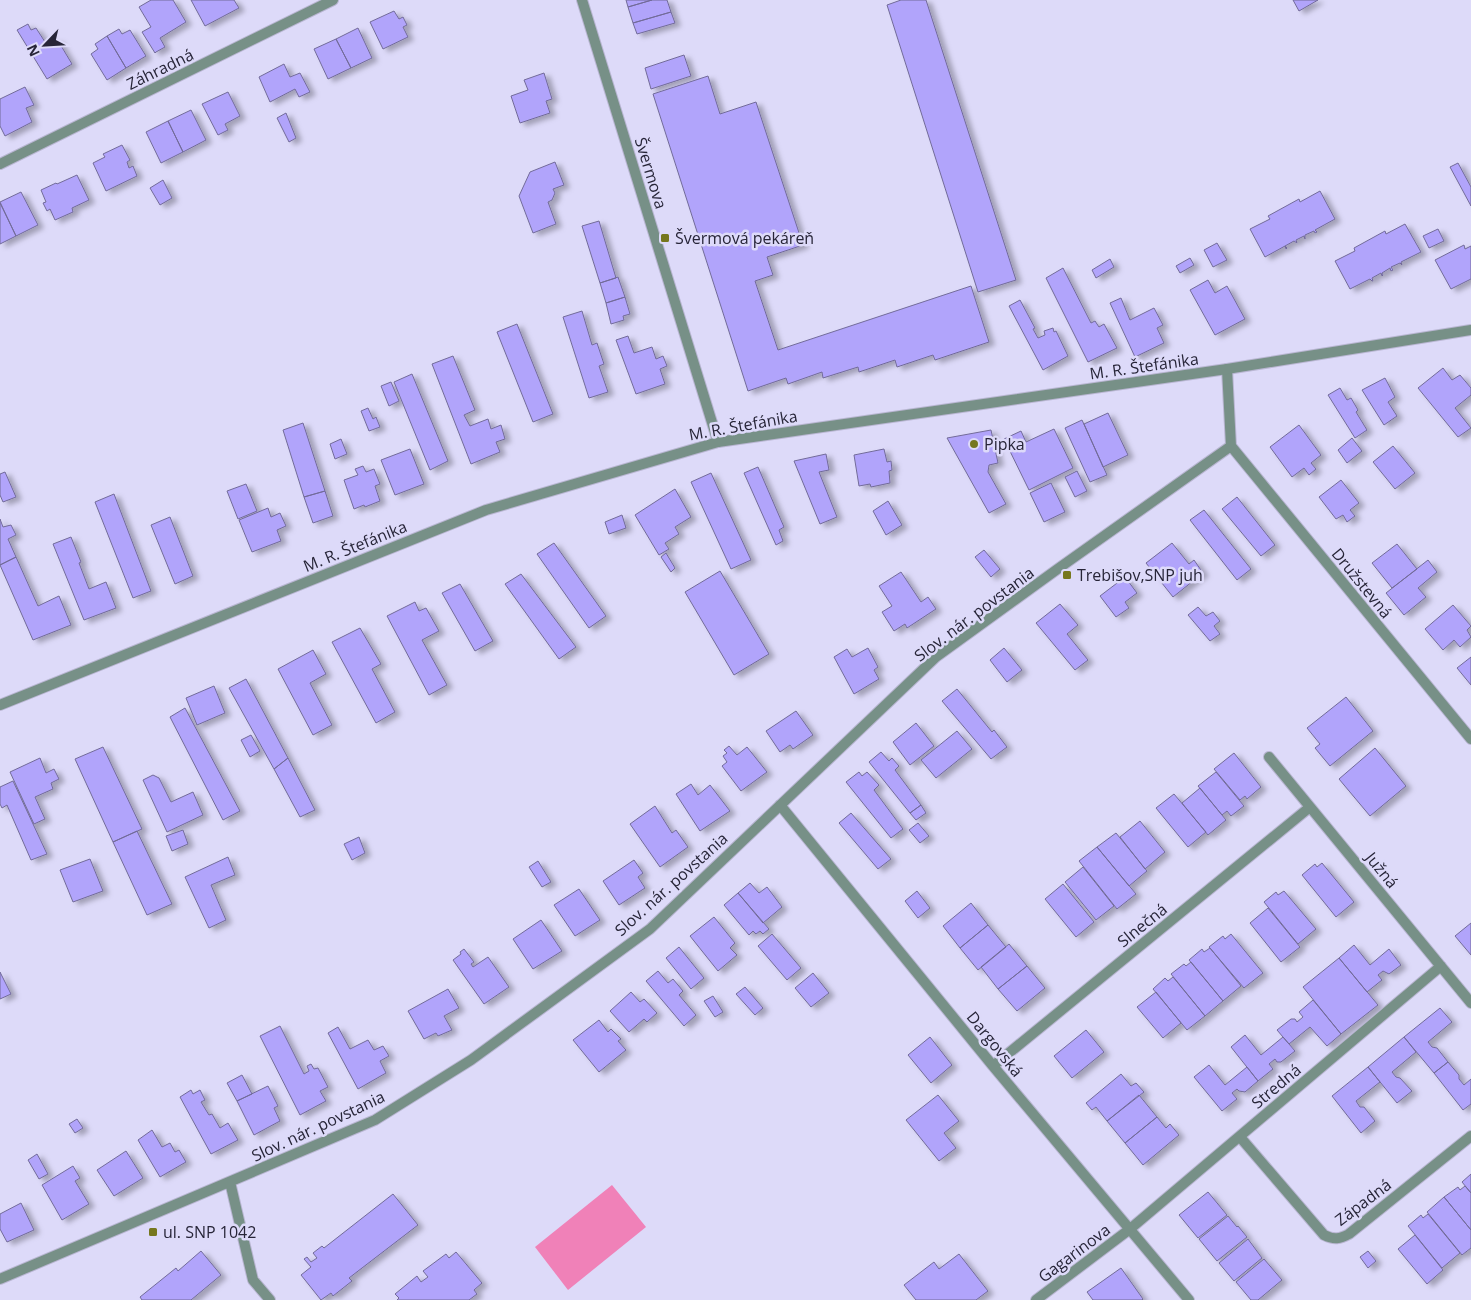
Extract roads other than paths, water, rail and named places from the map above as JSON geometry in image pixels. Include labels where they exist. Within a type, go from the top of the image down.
[{"type":"street","name":"Záhradná","points":[[0,164],[334,0]]},
{"type":"street","name":"Švermova","points":[[582,0],[718,442]]},
{"type":"street","name":"M. R. Štefánika","points":[[0,705],[486,510],[718,442],[1227,369],[1471,330]]},
{"type":"street","points":[[1227,369],[1231,446]]},
{"type":"street","name":"Družstevná","points":[[1231,446],[1471,739]]},
{"type":"street","name":"Slov. nár. povstania","points":[[0,1279],[375,1120],[470,1060],[650,928],[936,657],[1231,446]]},
{"type":"street","name":"Južná","points":[[1269,757],[1471,1002]]},
{"type":"street","name":"Dargovská","points":[[780,805],[993,1066],[1189,1300]]},
{"type":"street","name":"Slnečná","points":[[993,1066],[1310,807]]},
{"type":"street","name":"Stredná","points":[[1130,1229],[1441,966]]},
{"type":"street","name":"Západná","points":[[1240,1137],[1324,1235],[1332,1239],[1341,1239],[1471,1136]]},
{"type":"street","points":[[230,1182],[253,1280],[270,1300]]},
{"type":"street","name":"Gagarinova","points":[[1036,1300],[1130,1229]]},
{"type":"place","name":"Švermová pekáreň","points":[[665,238]]},
{"type":"place","name":"Pipka","points":[[974,444]]},
{"type":"place","name":"Trebišov,SNP juh","points":[[1067,575]]},
{"type":"place","name":"ul. SNP 1042","points":[[153,1232]]}]
